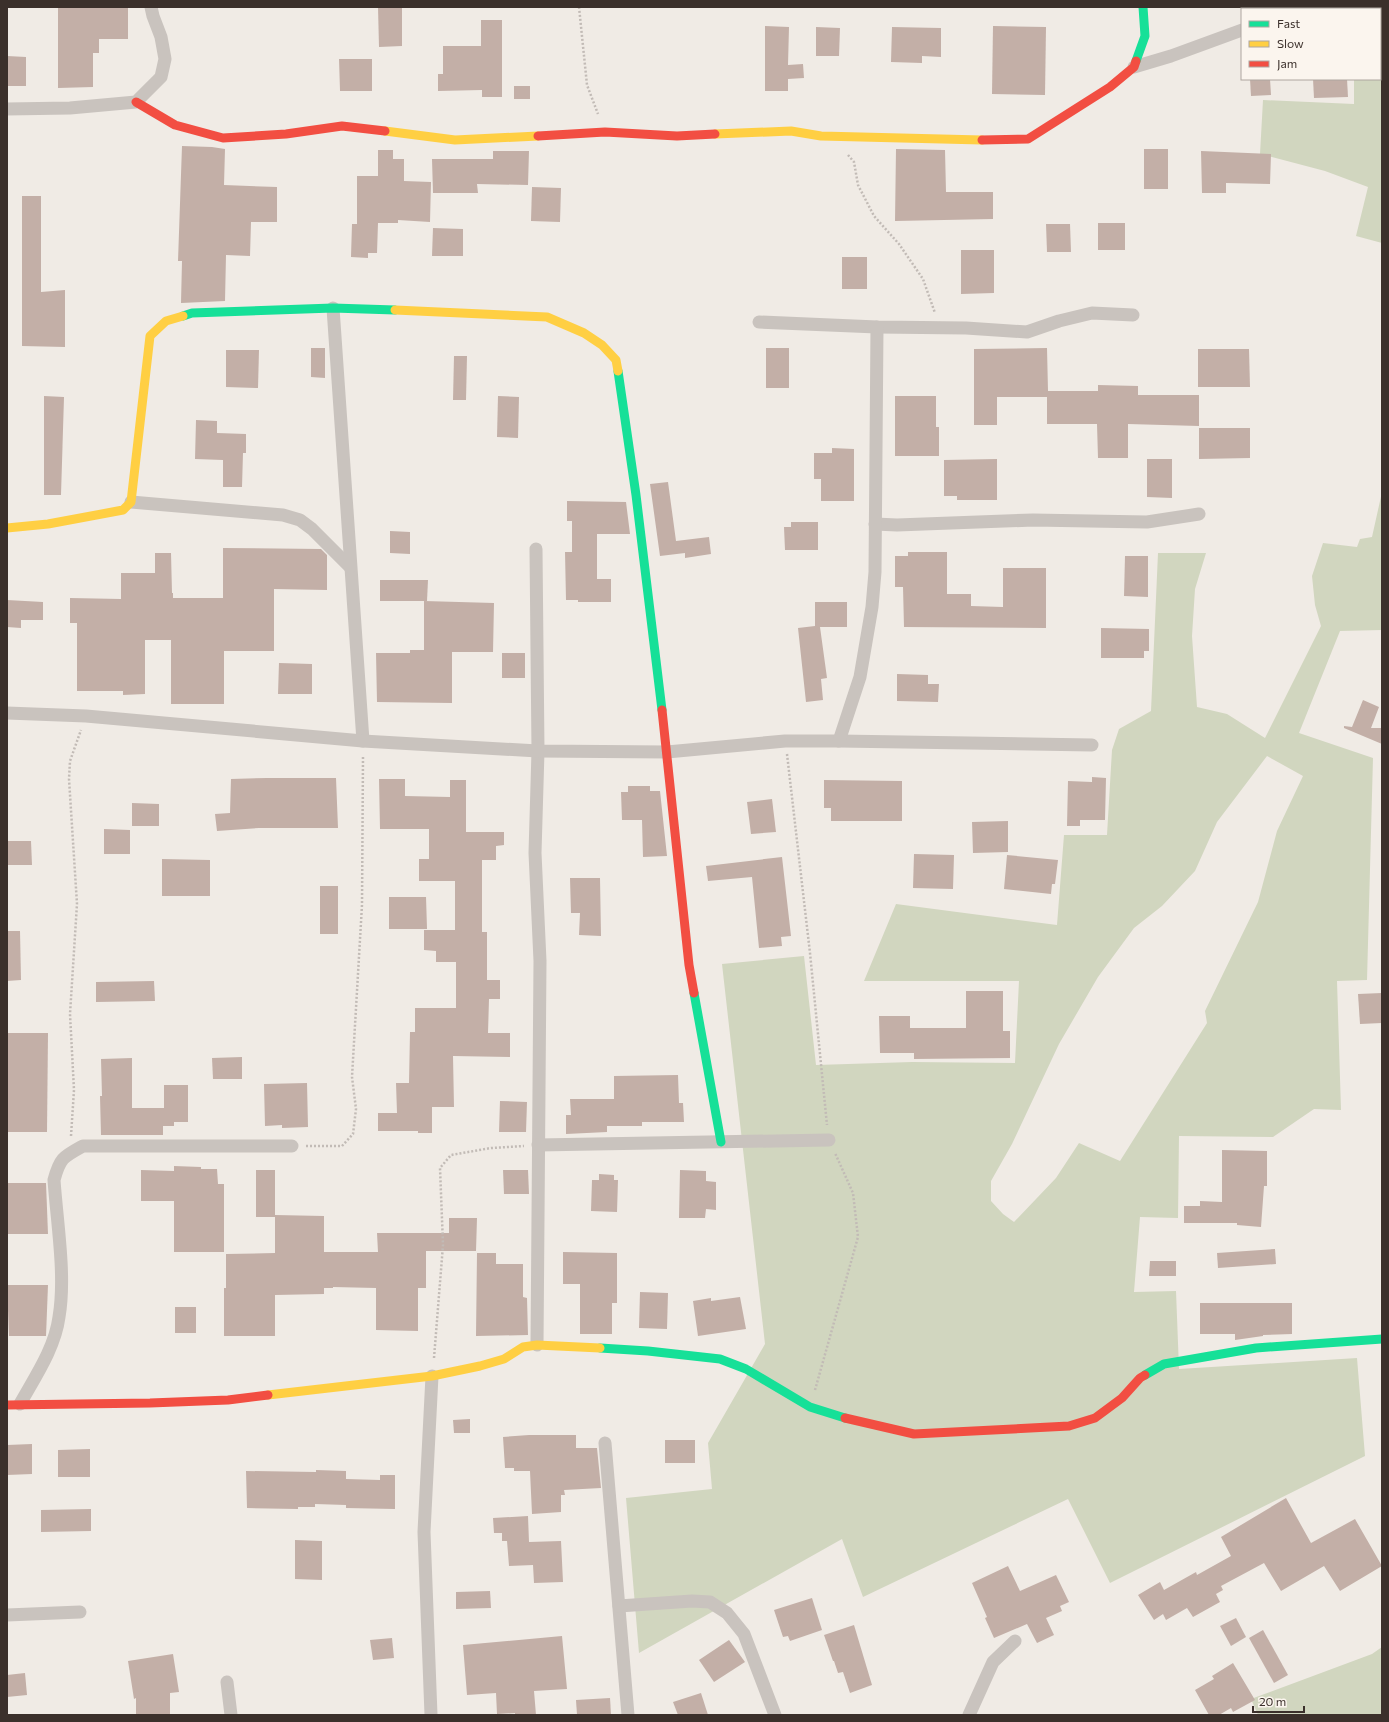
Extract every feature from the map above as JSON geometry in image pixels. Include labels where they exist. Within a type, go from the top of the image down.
[{"type":"street","points":[[136,102],[161,77],[165,59],[161,37],[151,7]]},
{"type":"street","points":[[1134,67],[1145,36],[1143,7]]},
{"type":"street","points":[[7,109],[70,108],[136,102],[175,125],[223,138],[286,134],[342,126],[455,140],[605,132],[677,136],[790,131],[821,136],[966,140],[1028,139],[1110,87],[1134,67],[1171,56],[1241,30]]},
{"type":"street","points":[[333,308],[363,741]]},
{"type":"street","points":[[7,528],[55,522],[123,510],[132,502],[150,336],[166,321],[192,313],[333,308],[547,317],[584,332],[602,345],[616,360],[636,495],[667,752],[689,965],[721,1142]]},
{"type":"street","points":[[759,322],[877,327],[966,328],[1026,332],[1059,321],[1092,313],[1133,315]]},
{"type":"street","points":[[839,741],[860,677],[872,607],[875,572],[877,327]]},
{"type":"street","points":[[132,502],[283,515],[300,520],[312,529],[350,567]]},
{"type":"street","points":[[875,524],[897,525],[1032,520],[1147,522],[1199,514]]},
{"type":"street","points":[[536,549],[538,751],[535,854],[540,961],[537,1345]]},
{"type":"street","points":[[7,713],[86,716],[363,741],[538,751],[667,752],[786,741],[1092,745]]},
{"type":"street","points":[[538,1145],[829,1140]]},
{"type":"street","points":[[20,1404],[53,1340],[59,1318],[62,1287],[54,1180],[58,1164],[66,1155],[83,1146],[292,1146]]},
{"type":"street","points":[[7,1405],[150,1403],[228,1400],[432,1376],[480,1366],[504,1359],[523,1347],[537,1345],[648,1351],[720,1359],[746,1369],[810,1407],[838,1416],[914,1434],[1069,1426],[1095,1418],[1122,1398],[1140,1378],[1164,1364],[1256,1348],[1382,1339]]},
{"type":"street","points":[[431,1715],[424,1532],[432,1376]]},
{"type":"street","points":[[605,1443],[628,1715]]},
{"type":"street","points":[[619,1606],[692,1600],[710,1602],[727,1613],[744,1634],[775,1715]]},
{"type":"street","points":[[7,1615],[80,1612]]},
{"type":"street","points":[[969,1715],[993,1662],[1015,1641]]},
{"type":"street","points":[[227,1682],[231,1715]]},
{"type":"path","points":[[579,7],[587,84],[605,132]]},
{"type":"path","points":[[845,152],[854,162],[858,184],[874,216],[899,244],[923,279],[940,328]]},
{"type":"path","points":[[71,1153],[74,1090],[70,1014],[77,904],[69,779],[70,761],[86,716]]},
{"type":"path","points":[[292,1146],[342,1146],[353,1134],[356,1109],[352,1078],[362,905],[363,741]]},
{"type":"path","points":[[786,741],[829,1140],[853,1192],[858,1237],[810,1407]]},
{"type":"path","points":[[432,1376],[444,1245],[440,1168],[451,1155],[491,1148],[538,1145]]},
{"type":"green space","points":[[1382,7],[1382,243],[1356,236],[1368,187],[1325,171],[1260,154],[1263,100],[1354,104],[1354,80],[1381,80],[1381,8],[1355,8]]},
{"type":"green space","points":[[1382,492],[1382,630],[1340,631],[1299,733],[1373,758],[1367,980],[1337,981],[1341,1110],[1314,1109],[1273,1137],[1179,1136],[1178,1218],[1140,1217],[1134,1292],[1176,1291],[1179,1369],[1357,1358],[1365,1456],[1110,1583],[1068,1499],[863,1597],[842,1539],[639,1653],[626,1498],[712,1489],[708,1443],[765,1344],[722,964],[804,956],[816,1065],[912,1062],[1015,1063],[1019,981],[864,981],[896,904],[1057,925],[1064,835],[1107,835],[1112,750],[1119,729],[1151,711],[1158,553],[1206,553],[1195,589],[1192,636],[1197,707],[1227,714],[1265,738],[1321,626],[1315,605],[1312,576],[1323,543],[1357,547],[1360,539],[1372,537]],"holes":[[[1267,756],[1303,776],[1277,831],[1258,902],[1205,1011],[1207,1023],[1120,1161],[1079,1143],[1056,1178],[1014,1222],[1003,1214],[991,1201],[991,1181],[1012,1144],[1059,1044],[1098,977],[1134,928],[1162,906],[1195,871],[1217,822]]]},
{"type":"green space","points":[[1382,1647],[1382,1715],[1258,1715],[1251,1699],[1372,1654]]},
{"type":"building","points":[[58,7],[128,7],[128,39],[99,39],[99,53],[93,53],[93,87],[58,88]]},
{"type":"building","points":[[378,7],[402,7],[402,46],[379,47]]},
{"type":"building","points":[[481,20],[502,20],[502,97],[482,97],[482,90],[438,91],[438,74],[443,74],[443,46],[481,46]]},
{"type":"building","points":[[765,26],[789,27],[788,65],[803,64],[804,78],[788,79],[788,91],[765,91]]},
{"type":"building","points":[[993,26],[1046,27],[1045,95],[992,94]]},
{"type":"building","points":[[816,27],[840,28],[839,56],[816,56]]},
{"type":"building","points":[[892,27],[941,28],[941,57],[922,56],[922,63],[891,62]]},
{"type":"building","points":[[7,56],[26,57],[26,86],[7,86]]},
{"type":"building","points":[[339,59],[372,59],[372,91],[340,91]]},
{"type":"building","points":[[1250,80],[1270,80],[1271,95],[1251,96]]},
{"type":"building","points":[[1313,80],[1347,80],[1348,97],[1314,98]]},
{"type":"building","points":[[514,86],[530,86],[530,99],[514,99]]},
{"type":"building","points":[[182,146],[225,149],[224,185],[277,187],[277,222],[251,222],[250,256],[226,255],[225,301],[181,303],[182,261],[178,261]]},
{"type":"building","points":[[896,149],[945,150],[946,192],[993,192],[993,219],[895,221]]},
{"type":"building","points":[[1144,149],[1168,149],[1168,189],[1144,189]]},
{"type":"building","points":[[378,150],[393,150],[393,159],[404,159],[404,181],[431,182],[430,222],[398,220],[398,223],[378,223],[377,253],[368,253],[368,258],[351,257],[352,224],[357,224],[357,176],[378,176]]},
{"type":"building","points":[[493,151],[529,151],[528,185],[477,184],[478,193],[433,193],[432,159],[493,159]]},
{"type":"building","points":[[1201,151],[1271,154],[1270,184],[1226,183],[1226,193],[1202,193]]},
{"type":"building","points":[[532,187],[561,188],[560,222],[531,221]]},
{"type":"building","points":[[22,196],[41,196],[41,292],[65,290],[65,347],[22,346]]},
{"type":"building","points":[[1098,223],[1125,223],[1125,250],[1098,250]]},
{"type":"building","points":[[1046,224],[1070,224],[1071,252],[1047,252]]},
{"type":"building","points":[[433,228],[463,229],[463,256],[432,256]]},
{"type":"building","points":[[961,250],[994,250],[994,293],[961,294]]},
{"type":"building","points":[[842,257],[867,257],[867,289],[842,289]]},
{"type":"building","points":[[311,348],[325,348],[325,378],[311,377]]},
{"type":"building","points":[[766,348],[789,348],[789,388],[766,388]]},
{"type":"building","points":[[1047,348],[1048,391],[1098,391],[1098,385],[1138,386],[1138,395],[1199,395],[1199,426],[1128,424],[1128,458],[1098,458],[1097,424],[1047,424],[1047,397],[997,397],[997,425],[974,425],[974,349]]},
{"type":"building","points":[[1198,349],[1249,349],[1250,387],[1198,387]]},
{"type":"building","points":[[226,350],[259,350],[258,388],[226,387]]},
{"type":"building","points":[[454,356],[467,356],[466,400],[453,400]]},
{"type":"building","points":[[44,396],[64,397],[61,495],[44,495]]},
{"type":"building","points":[[498,396],[519,397],[518,438],[497,437]]},
{"type":"building","points":[[895,396],[936,396],[936,427],[939,427],[939,456],[895,456]]},
{"type":"building","points":[[196,420],[217,421],[217,433],[246,434],[246,453],[243,453],[242,487],[223,487],[223,460],[195,459]]},
{"type":"building","points":[[1199,428],[1250,428],[1250,458],[1199,459]]},
{"type":"building","points":[[832,448],[854,449],[854,501],[821,501],[821,479],[814,479],[814,453],[832,453]]},
{"type":"building","points":[[997,459],[997,500],[957,500],[957,496],[944,496],[944,460]]},
{"type":"building","points":[[1147,459],[1172,459],[1172,498],[1147,497]]},
{"type":"building","points":[[668,482],[676,541],[709,537],[711,554],[685,558],[685,553],[660,556],[650,484]]},
{"type":"building","points":[[567,501],[626,502],[630,534],[597,534],[597,579],[611,579],[611,602],[578,602],[578,600],[566,600],[565,552],[572,552],[572,521],[567,521]]},
{"type":"building","points":[[791,522],[818,522],[818,550],[785,550],[784,527],[791,527]]},
{"type":"building","points":[[390,531],[410,532],[410,554],[390,553]]},
{"type":"building","points":[[223,548],[321,549],[327,555],[327,590],[274,589],[274,651],[224,651],[224,704],[171,704],[171,640],[145,640],[145,694],[123,695],[123,691],[77,691],[77,623],[70,623],[70,598],[121,599],[121,573],[155,573],[155,553],[171,553],[173,598],[223,598]]},
{"type":"building","points":[[908,552],[947,552],[947,594],[971,594],[971,606],[1003,607],[1003,568],[1046,568],[1046,628],[904,627],[903,587],[895,587],[895,556],[908,556]]},
{"type":"building","points":[[1125,556],[1148,556],[1148,597],[1124,596]]},
{"type":"building","points":[[380,580],[428,580],[427,601],[380,601]]},
{"type":"building","points":[[7,600],[43,602],[43,620],[21,620],[21,628],[7,627]]},
{"type":"building","points":[[424,601],[494,603],[493,652],[452,652],[452,703],[377,702],[376,653],[410,653],[410,650],[424,650]]},
{"type":"building","points":[[815,602],[847,602],[847,627],[820,627],[827,678],[821,679],[823,700],[806,702],[798,628],[815,626]]},
{"type":"building","points":[[1101,628],[1149,629],[1149,651],[1144,651],[1144,658],[1101,658]]},
{"type":"building","points":[[502,653],[525,653],[525,678],[502,678]]},
{"type":"building","points":[[279,663],[312,664],[312,694],[278,694]]},
{"type":"building","points":[[897,674],[928,675],[928,684],[939,684],[938,702],[897,701]]},
{"type":"building","points":[[1363,700],[1379,707],[1371,728],[1382,728],[1382,744],[1344,728],[1344,726],[1352,727]]},
{"type":"building","points":[[1092,777],[1106,778],[1105,820],[1080,820],[1080,826],[1067,826],[1068,781],[1092,782]]},
{"type":"building","points":[[336,778],[338,828],[259,828],[217,831],[215,814],[230,813],[231,779]]},
{"type":"building","points":[[379,779],[405,779],[405,796],[450,797],[450,780],[466,780],[466,832],[504,832],[504,845],[496,846],[496,860],[482,860],[482,932],[487,932],[487,980],[500,980],[500,999],[489,999],[488,1033],[510,1033],[510,1057],[453,1056],[454,1107],[432,1107],[432,1133],[418,1133],[418,1131],[378,1131],[378,1113],[397,1113],[396,1083],[409,1083],[410,1032],[415,1032],[415,1008],[456,1008],[456,962],[436,962],[436,951],[424,950],[424,930],[455,930],[455,881],[419,881],[419,859],[429,859],[429,829],[380,829]]},
{"type":"building","points":[[824,780],[902,781],[902,821],[831,821],[831,808],[824,808]]},
{"type":"building","points":[[628,786],[650,786],[650,791],[660,791],[667,856],[643,857],[642,820],[622,820],[621,792],[628,792]]},
{"type":"building","points":[[772,799],[776,832],[751,834],[747,802]]},
{"type":"building","points":[[132,803],[159,804],[159,826],[132,826]]},
{"type":"building","points":[[1008,821],[1008,852],[973,853],[972,822]]},
{"type":"building","points":[[104,829],[130,830],[130,854],[104,854]]},
{"type":"building","points":[[7,841],[31,841],[32,865],[7,865]]},
{"type":"building","points":[[914,854],[954,855],[953,889],[913,888]]},
{"type":"building","points":[[1007,855],[1058,860],[1055,884],[1052,884],[1051,894],[1004,889]]},
{"type":"building","points":[[782,857],[791,936],[781,937],[782,946],[759,948],[752,877],[708,881],[706,866]]},
{"type":"building","points":[[162,859],[210,860],[210,896],[162,896]]},
{"type":"building","points":[[570,878],[600,878],[601,936],[579,935],[580,913],[571,913]]},
{"type":"building","points":[[320,886],[338,886],[338,934],[320,934]]},
{"type":"building","points":[[389,897],[426,897],[427,929],[389,929]]},
{"type":"building","points":[[7,931],[20,931],[21,980],[7,981]]},
{"type":"building","points":[[154,981],[155,1001],[96,1002],[96,982]]},
{"type":"building","points":[[966,991],[1003,991],[1003,1031],[1010,1031],[1010,1058],[914,1059],[914,1053],[880,1053],[879,1016],[910,1016],[910,1028],[966,1028]]},
{"type":"building","points":[[1382,993],[1382,1023],[1360,1024],[1358,994]]},
{"type":"building","points":[[7,1033],[48,1033],[47,1132],[7,1132]]},
{"type":"building","points":[[242,1057],[242,1079],[213,1079],[212,1058]]},
{"type":"building","points":[[132,1058],[132,1108],[164,1108],[164,1085],[188,1085],[188,1122],[174,1122],[174,1126],[163,1126],[163,1135],[101,1135],[101,1059]]},
{"type":"building","points":[[678,1075],[679,1103],[683,1103],[684,1122],[642,1122],[642,1126],[607,1126],[607,1132],[566,1134],[566,1115],[571,1115],[570,1099],[614,1099],[614,1076]]},
{"type":"building","points":[[307,1083],[308,1127],[282,1128],[282,1125],[265,1126],[264,1084]]},
{"type":"building","points":[[500,1101],[527,1102],[526,1132],[499,1132]]},
{"type":"building","points":[[1222,1150],[1267,1151],[1267,1186],[1264,1186],[1261,1227],[1237,1225],[1237,1223],[1184,1223],[1184,1206],[1200,1206],[1200,1201],[1222,1202]]},
{"type":"building","points":[[174,1166],[217,1169],[218,1184],[224,1184],[224,1252],[174,1252],[174,1201],[141,1201],[141,1170],[174,1171]]},
{"type":"building","points":[[256,1170],[275,1170],[275,1215],[324,1216],[324,1252],[378,1252],[377,1233],[449,1233],[449,1218],[477,1218],[476,1251],[426,1251],[426,1288],[418,1288],[418,1331],[376,1330],[376,1288],[333,1287],[324,1288],[324,1294],[275,1295],[275,1336],[224,1336],[226,1254],[275,1253],[275,1217],[256,1217]]},
{"type":"building","points":[[503,1170],[528,1170],[529,1194],[504,1194]]},
{"type":"building","points":[[680,1170],[706,1171],[706,1181],[716,1182],[716,1210],[706,1209],[705,1218],[679,1218]]},
{"type":"building","points":[[599,1174],[614,1175],[614,1180],[618,1180],[617,1212],[591,1211],[592,1180],[599,1180]]},
{"type":"building","points":[[7,1183],[46,1183],[48,1234],[7,1234]]},
{"type":"building","points":[[1275,1249],[1276,1264],[1218,1268],[1217,1253]]},
{"type":"building","points":[[563,1252],[617,1253],[617,1303],[612,1303],[612,1334],[580,1334],[580,1284],[563,1284]]},
{"type":"building","points":[[477,1253],[496,1253],[496,1264],[523,1264],[523,1297],[527,1298],[528,1335],[476,1336]]},
{"type":"building","points":[[1150,1261],[1176,1261],[1176,1276],[1149,1276]]},
{"type":"building","points":[[7,1285],[48,1285],[46,1336],[9,1336]]},
{"type":"building","points":[[640,1292],[668,1293],[667,1329],[639,1328]]},
{"type":"building","points":[[740,1297],[746,1329],[698,1336],[693,1301],[711,1298],[711,1301]]},
{"type":"building","points":[[1200,1303],[1292,1303],[1292,1334],[1263,1335],[1235,1340],[1235,1334],[1200,1334]]},
{"type":"building","points":[[175,1307],[196,1307],[196,1333],[175,1333]]},
{"type":"building","points":[[470,1419],[470,1433],[454,1433],[453,1420]]},
{"type":"building","points":[[529,1435],[576,1435],[576,1448],[597,1448],[601,1488],[564,1490],[565,1495],[561,1495],[561,1512],[532,1514],[530,1471],[514,1471],[514,1468],[505,1468],[503,1437]]},
{"type":"building","points":[[665,1440],[695,1440],[695,1463],[665,1463]]},
{"type":"building","points":[[32,1444],[32,1474],[7,1475],[7,1445]]},
{"type":"building","points":[[90,1449],[90,1477],[58,1477],[58,1450]]},
{"type":"building","points":[[316,1470],[346,1471],[346,1479],[380,1480],[380,1475],[395,1475],[395,1509],[346,1508],[346,1505],[315,1504],[315,1507],[298,1507],[298,1509],[247,1508],[246,1471],[316,1472]]},
{"type":"building","points":[[1286,1498],[1311,1543],[1355,1519],[1382,1566],[1340,1591],[1324,1566],[1281,1591],[1264,1563],[1221,1586],[1223,1590],[1216,1594],[1220,1602],[1193,1617],[1187,1608],[1166,1620],[1163,1614],[1154,1620],[1138,1595],[1160,1582],[1164,1590],[1196,1572],[1197,1575],[1231,1556],[1221,1537]]},
{"type":"building","points":[[91,1509],[91,1531],[41,1532],[41,1510]]},
{"type":"building","points":[[528,1516],[529,1542],[561,1541],[563,1582],[534,1583],[533,1565],[509,1566],[507,1541],[502,1541],[502,1533],[494,1533],[493,1518]]},
{"type":"building","points":[[295,1540],[322,1541],[322,1580],[295,1579]]},
{"type":"building","points":[[1008,1566],[1020,1591],[1056,1575],[1069,1602],[1060,1606],[1062,1611],[1046,1618],[1054,1635],[1037,1643],[1027,1624],[994,1638],[985,1618],[987,1617],[972,1583]]},
{"type":"building","points":[[490,1591],[491,1608],[456,1609],[456,1592]]},
{"type":"building","points":[[812,1598],[822,1630],[790,1641],[788,1636],[783,1637],[774,1610]]},
{"type":"building","points":[[1236,1618],[1246,1637],[1231,1646],[1220,1626]]},
{"type":"building","points":[[854,1625],[872,1685],[850,1693],[843,1672],[838,1673],[824,1635]]},
{"type":"building","points":[[1263,1630],[1288,1675],[1274,1683],[1249,1638]]},
{"type":"building","points":[[562,1636],[567,1689],[534,1691],[536,1715],[515,1715],[515,1713],[497,1714],[496,1693],[467,1695],[463,1645]]},
{"type":"building","points":[[392,1638],[394,1658],[373,1660],[370,1640]]},
{"type":"building","points":[[729,1640],[745,1662],[714,1682],[699,1660]]},
{"type":"building","points":[[173,1654],[179,1692],[170,1693],[170,1715],[136,1715],[136,1698],[134,1699],[128,1661]]},
{"type":"building","points":[[1233,1663],[1255,1700],[1233,1712],[1231,1708],[1219,1715],[1209,1715],[1195,1690],[1214,1679],[1212,1676]]},
{"type":"building","points":[[25,1673],[27,1695],[7,1697],[7,1675]]},
{"type":"building","points":[[701,1693],[708,1715],[678,1715],[673,1702]]},
{"type":"building","points":[[610,1698],[611,1715],[577,1715],[576,1700]]},
{"type":"traffic: fast","points":[[1136,61],[1145,36],[1143,7]]},
{"type":"traffic: fast","points":[[183,316],[192,313],[333,308],[395,310]]},
{"type":"traffic: fast","points":[[618,371],[636,495],[662,710]]},
{"type":"traffic: fast","points":[[694,993],[721,1142]]},
{"type":"traffic: fast","points":[[1145,1375],[1164,1364],[1256,1348],[1382,1339]]},
{"type":"traffic: fast","points":[[600,1348],[648,1351],[720,1359],[746,1369],[810,1407],[845,1418]]},
{"type":"traffic: slow","points":[[385,131],[455,140],[538,136]]},
{"type":"traffic: slow","points":[[715,134],[791,131],[821,136],[982,140]]},
{"type":"traffic: slow","points":[[395,310],[547,317],[584,333],[602,345],[616,360],[618,371]]},
{"type":"traffic: slow","points":[[7,528],[48,524],[123,510],[131,502],[150,336],[166,321],[183,316]]},
{"type":"traffic: slow","points":[[268,1395],[432,1376],[480,1366],[504,1359],[523,1347],[537,1345],[600,1348]]},
{"type":"traffic: jam","points":[[982,140],[1028,139],[1110,87],[1134,67],[1136,61]]},
{"type":"traffic: jam","points":[[136,102],[175,125],[223,138],[286,134],[342,126],[385,131]]},
{"type":"traffic: jam","points":[[538,136],[605,132],[677,136],[715,134]]},
{"type":"traffic: jam","points":[[662,710],[689,965],[694,993]]},
{"type":"traffic: jam","points":[[845,1418],[914,1434],[1069,1426],[1095,1418],[1122,1398],[1140,1378],[1145,1375]]},
{"type":"traffic: jam","points":[[7,1405],[150,1403],[228,1400],[268,1395]]}]
